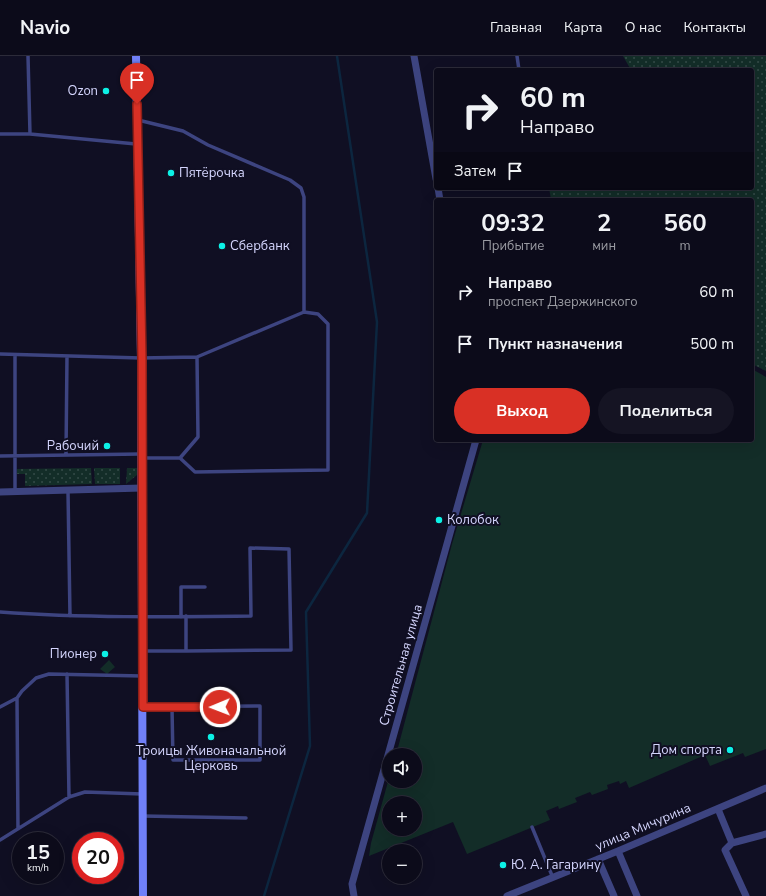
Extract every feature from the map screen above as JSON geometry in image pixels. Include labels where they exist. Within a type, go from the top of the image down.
[{"type":"street","points":[[136,56],[142,358],[143,896]]},
{"type":"street","points":[[414,56],[434,161]]},
{"type":"street","name":"Строительная улица","points":[[354,896],[352,884],[475,442]]},
{"type":"street","points":[[0,492],[142,488]]},
{"type":"street","name":"улица Мичурина","points":[[507,896],[766,788]]},
{"type":"street","points":[[718,809],[732,843]]},
{"type":"street","points":[[746,896],[726,850],[732,843],[766,834]]},
{"type":"street","points":[[618,851],[637,896]]},
{"type":"street","points":[[598,859],[614,896]]},
{"type":"lane","points":[[28,56],[30,134]]},
{"type":"lane","points":[[517,56],[519,68]]},
{"type":"lane","points":[[138,120],[183,131],[208,145],[290,180],[301,188],[304,197],[304,312]]},
{"type":"lane","points":[[0,134],[30,134],[138,144]]},
{"type":"lane","points":[[0,354],[142,358],[197,357],[304,312],[318,314],[328,324],[328,470],[195,472],[180,458],[66,455],[0,456]]},
{"type":"lane","points":[[15,355],[15,492]]},
{"type":"lane","points":[[66,455],[67,356]]},
{"type":"lane","points":[[180,458],[198,437],[197,357]]},
{"type":"lane","points":[[68,490],[70,616]]},
{"type":"lane","points":[[0,612],[70,616],[251,616],[250,548],[289,549],[291,650],[143,651]]},
{"type":"lane","points":[[180,617],[180,588],[205,587]]},
{"type":"lane","points":[[186,616],[186,651]]},
{"type":"lane","points":[[0,706],[17,698],[36,678],[49,674],[143,676]]},
{"type":"lane","points":[[67,674],[69,797]]},
{"type":"lane","points":[[17,698],[18,829]]},
{"type":"lane","points":[[143,707],[172,708],[260,706],[260,760],[172,760],[172,708]]},
{"type":"lane","points":[[0,840],[69,797],[85,792],[143,794]]},
{"type":"lane","points":[[143,816],[246,818]]},
{"type":"lane","points":[[532,827],[552,878]]},
{"type":"green space","points":[[623,56],[766,56],[766,371],[754,365],[754,198],[551,198],[549,190],[754,190],[754,68],[630,68]]},
{"type":"green space","points":[[754,370],[766,377],[766,749],[745,757],[743,753],[710,766],[705,755],[629,788],[626,781],[620,784],[619,781],[607,785],[608,789],[592,795],[590,792],[575,798],[577,802],[559,809],[558,806],[546,811],[550,820],[467,854],[453,822],[422,835],[422,796],[384,796],[386,788],[422,788],[422,748],[398,748],[452,544],[482,442],[754,442]]},
{"type":"green space","points":[[91,468],[92,484],[25,486],[25,474],[17,474],[17,469]]},
{"type":"green space","points":[[94,468],[120,468],[120,484],[95,484]]},
{"type":"green space","points":[[127,468],[137,468],[137,475],[126,484]]},
{"type":"green space","points":[[109,660],[115,667],[107,674],[100,669]]},
{"type":"green space","points":[[382,803],[382,836],[418,836],[399,844],[382,844],[382,851],[369,856]]},
{"type":"waterway","points":[[264,896],[310,746],[306,612],[367,513],[377,322],[337,56]]},
{"type":"place","name":"Ozon","points":[[106,91]]},
{"type":"place","name":"Пятёрочка","points":[[171,173]]},
{"type":"place","name":"Сбербанк","points":[[222,246]]},
{"type":"place","name":"Рабочий","points":[[107,446]]},
{"type":"place","name":"Колобок","points":[[439,520]]},
{"type":"place","name":"Пионер","points":[[105,654]]},
{"type":"place","name":"Троицы Живоначальной Церковь","points":[[211,737]]},
{"type":"place","name":"Дом спорта","points":[[730,750]]},
{"type":"place","name":"Ю. А. Гагарину","points":[[503,865]]},
{"type":"route","points":[[137,104],[142,358],[143,707],[220,707]]}]
